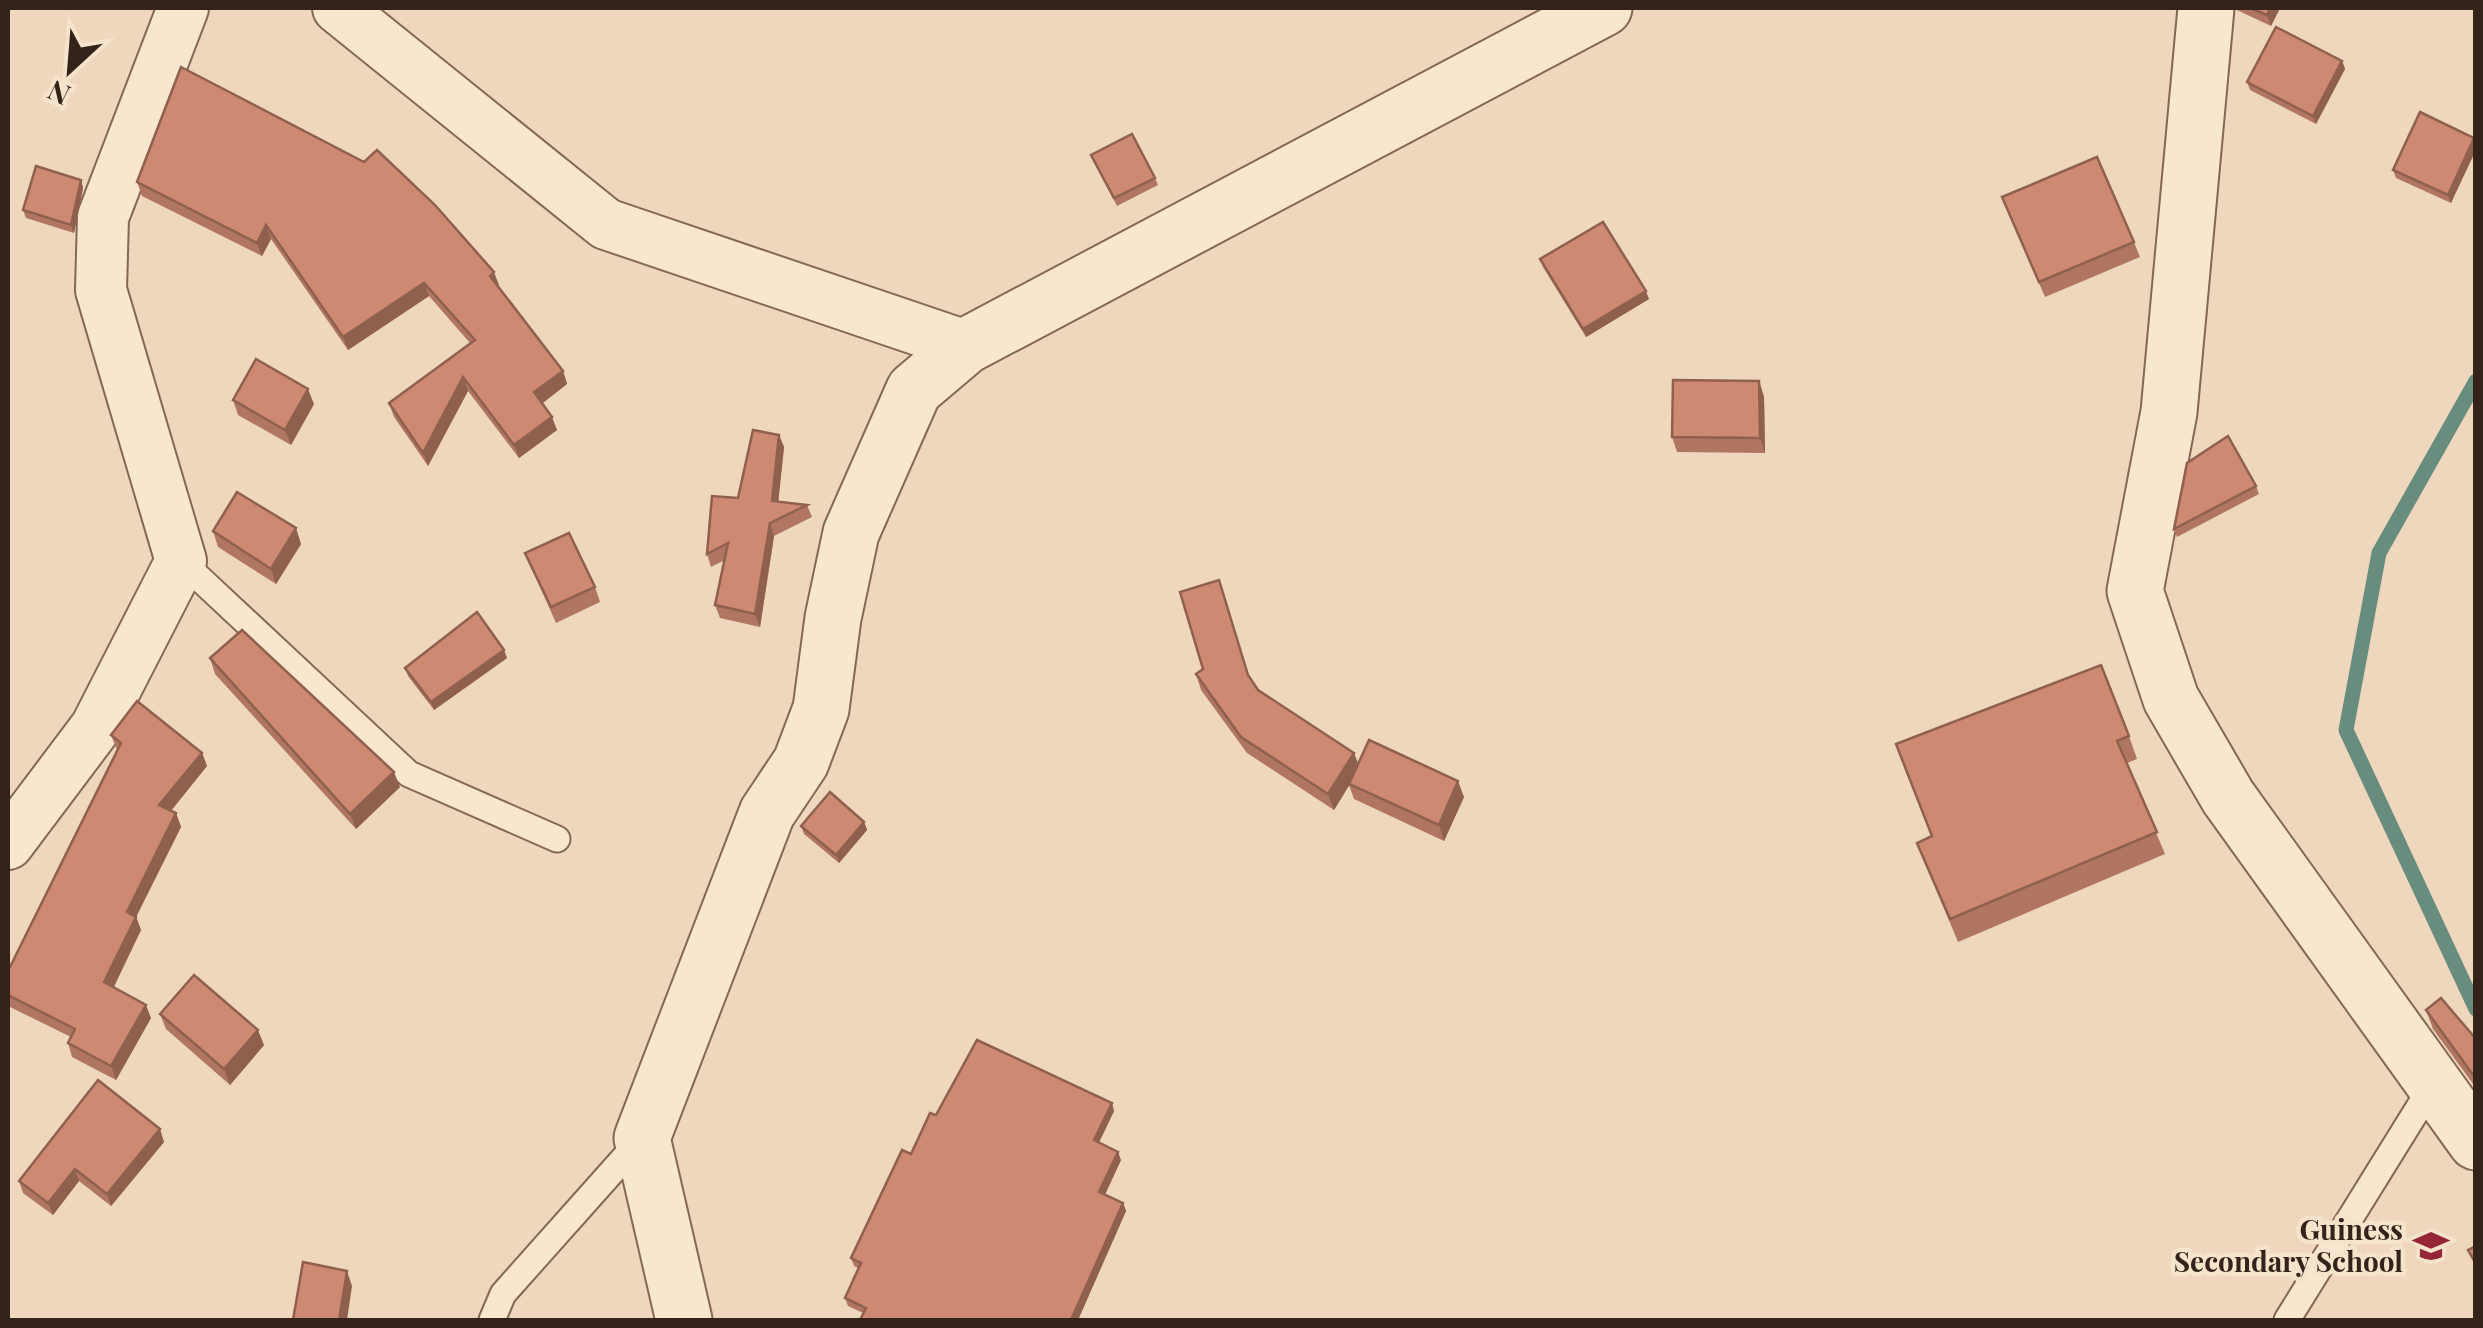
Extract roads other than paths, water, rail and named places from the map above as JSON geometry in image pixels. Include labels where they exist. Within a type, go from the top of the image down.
[{"type":"street","points":[[8,844],[96,727],[181,561],[100,290],[103,217],[183,8]]},
{"type":"street","points":[[338,8],[606,224],[966,346]]},
{"type":"street","points":[[684,1320],[642,1138],[767,813],[801,762],[821,709],[833,618],[851,533],[914,390],[966,346],[1604,8]]},
{"type":"street","points":[[2206,8],[2169,412],[2135,591],[2171,698],[2228,796],[2476,1142]]},
{"type":"lane","points":[[181,561],[409,774],[557,838]]},
{"type":"lane","points":[[2287,1320],[2435,1082]]},
{"type":"lane","points":[[492,1320],[503,1294],[642,1138]]},
{"type":"waterway","points":[[2476,381],[2379,553],[2346,730],[2476,1009]]},
{"type":"place","name":"Guiness Secondary School","points":[[2431,1246]]}]
